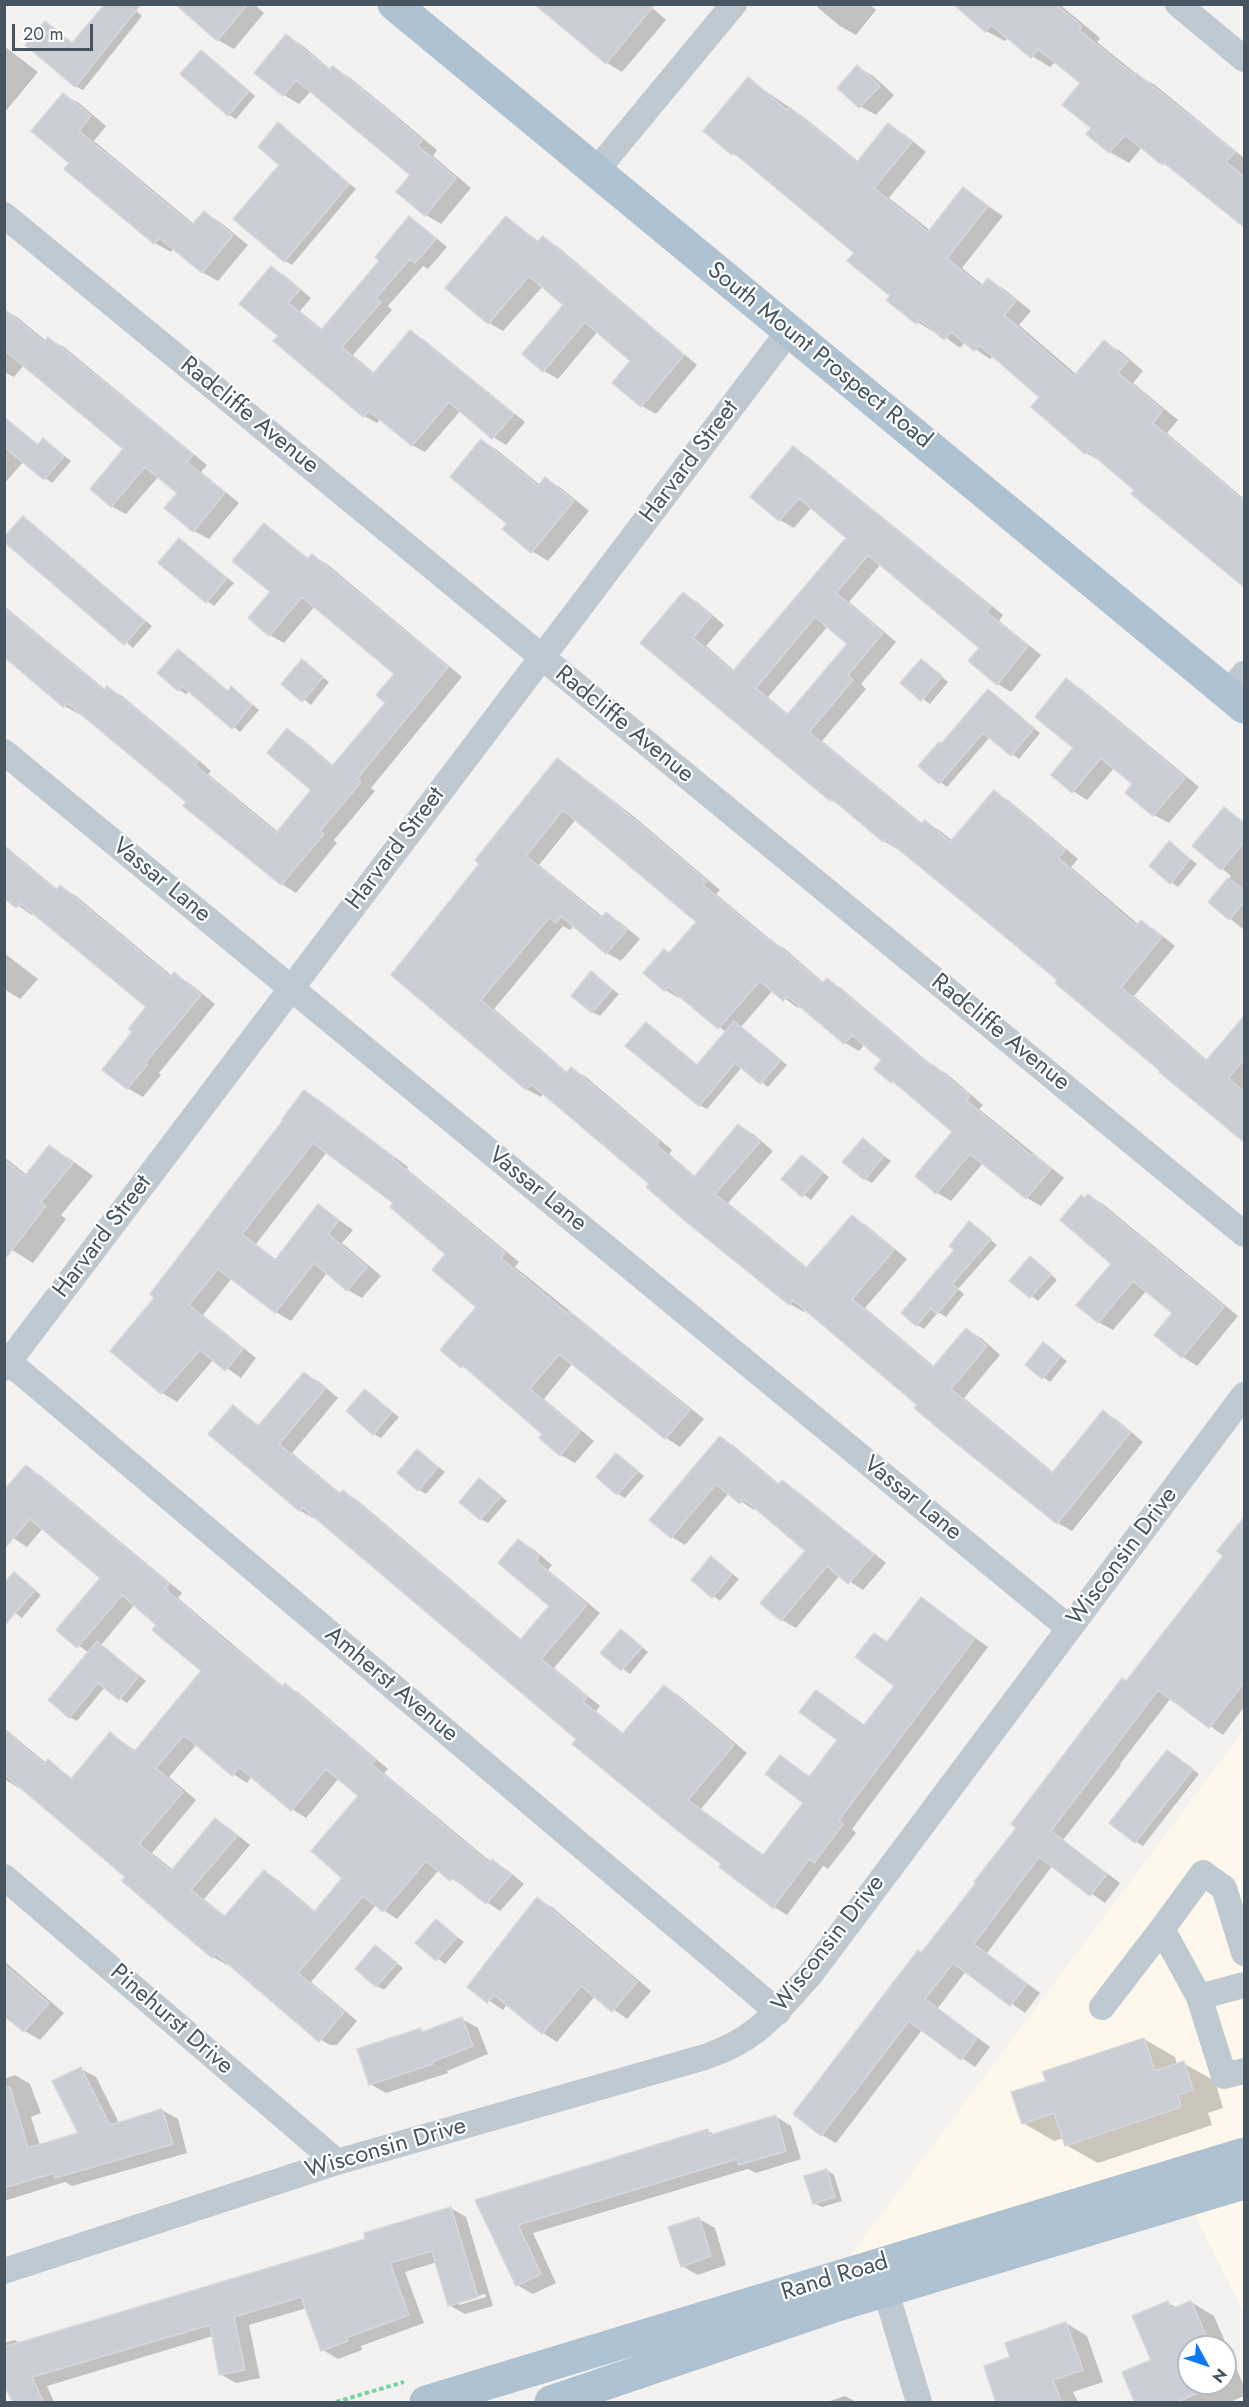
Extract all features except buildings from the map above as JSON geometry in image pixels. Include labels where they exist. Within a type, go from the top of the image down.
[{"type":"main road","name":"South Mount Prospect Road","points":[[394,4],[789,331],[1239,691]]},
{"type":"main road","name":"Rand Road","points":[[426,2403],[1245,2154]]},
{"type":"main road","name":"Rand Road","points":[[551,2403],[834,2306],[1245,2183]]},
{"type":"street","points":[[595,172],[734,4]]},
{"type":"street","points":[[1178,4],[1245,59]]},
{"type":"street","name":"Radcliffe Avenue","points":[[4,215],[1245,1234]]},
{"type":"street","name":"Harvard Street","points":[[6,1363],[789,331]]},
{"type":"street","name":"Vassar Lane","points":[[4,752],[1069,1628]]},
{"type":"street","name":"Amherst Avenue","points":[[6,1363],[778,2012]]},
{"type":"street","name":"Wisconsin Drive","points":[[4,2271],[337,2162],[705,2057],[727,2050],[748,2038],[778,2012],[810,1976],[1245,1395]]},
{"type":"street","points":[[1102,2007],[1203,1873],[1224,1888],[1245,1953]]},
{"type":"street","name":"Pinehurst Drive","points":[[4,1877],[337,2162]]},
{"type":"street","points":[[1162,1929],[1199,1997],[1224,2076],[1245,2071]]},
{"type":"street","points":[[1199,1997],[1245,1985]]},
{"type":"street","points":[[889,2302],[919,2403]]},
{"type":"shaded area","points":[[1244,1730],[1244,2139],[847,2260]]},
{"type":"shaded area","points":[[1244,2199],[1244,2313],[1193,2212]]}]
